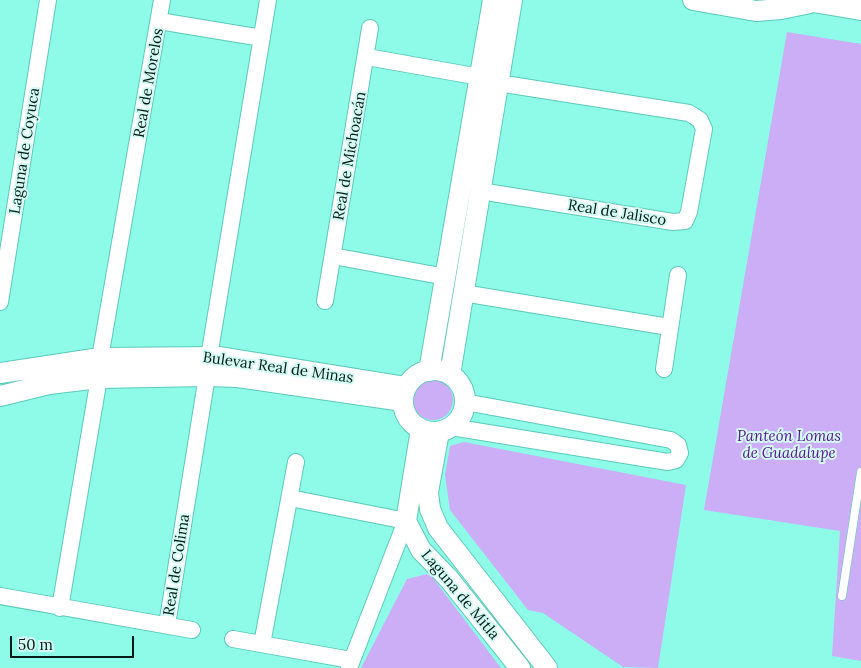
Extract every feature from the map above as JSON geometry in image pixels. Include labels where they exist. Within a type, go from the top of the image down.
[{"type":"street","name":"Laguna de Coyuca","points":[[0,302],[7,215],[48,0]]},
{"type":"street","points":[[159,21],[162,0]]},
{"type":"street","points":[[208,366],[268,0]]},
{"type":"street","points":[[450,375],[480,192],[493,0]]},
{"type":"street","points":[[429,371],[446,277],[489,80],[512,0]]},
{"type":"street","points":[[693,0],[756,11],[805,1],[853,6]]},
{"type":"street","name":"Real de Morelos","points":[[100,358],[159,21],[262,38]]},
{"type":"street","name":"Real de Michoacán","points":[[325,301],[367,57],[370,28]]},
{"type":"street","points":[[367,57],[489,80]]},
{"type":"street","name":"Real de Jalisco","points":[[480,192],[673,222],[684,221],[690,212],[704,129],[700,120],[689,113],[489,80]]},
{"type":"street","points":[[333,256],[446,277]]},
{"type":"street","points":[[664,369],[678,275]]},
{"type":"street","points":[[464,293],[669,327]]},
{"type":"street","name":"Bulevar Real de Minas","points":[[0,374],[100,358],[208,366]]},
{"type":"street","name":"Bulevar Real de Minas","points":[[0,396],[49,384],[248,361],[404,394]]},
{"type":"street","name":"Real de Colima","points":[[0,596],[167,626],[208,366]]},
{"type":"street","points":[[233,639],[350,664],[406,521],[437,429],[463,412],[465,402],[461,387],[450,375],[429,371],[415,377],[404,394],[408,418],[437,429],[668,462],[676,460],[680,453],[678,445],[671,440],[465,402]]},
{"type":"street","points":[[60,608],[98,378]]},
{"type":"street","name":"Laguna de Mitla","points":[[437,429],[428,492],[430,509],[438,528],[547,668]]},
{"type":"street","points":[[262,644],[296,462]]},
{"type":"street","points":[[290,498],[406,521]]},
{"type":"street","name":"Laguna de Mitla","points":[[406,521],[421,550],[449,580],[520,668]]},
{"type":"street","points":[[449,580],[466,564]]},
{"type":"street","points":[[167,626],[192,630]]},
{"type":"lane","points":[[842,596],[861,472]]},
{"type":"green space","name":"Panteón Lomas de Guadalupe","points":[[787,32],[861,44],[861,661],[832,656],[840,531],[704,510]]},
{"type":"green space","points":[[433,380],[447,386],[453,400],[447,414],[433,420],[419,414],[413,400],[419,386]]},
{"type":"green space","points":[[464,442],[686,485],[658,668],[623,667],[543,613],[528,610],[450,510],[445,475],[450,446]]},
{"type":"green space","points":[[427,574],[433,578],[501,668],[361,668],[407,579]]}]
